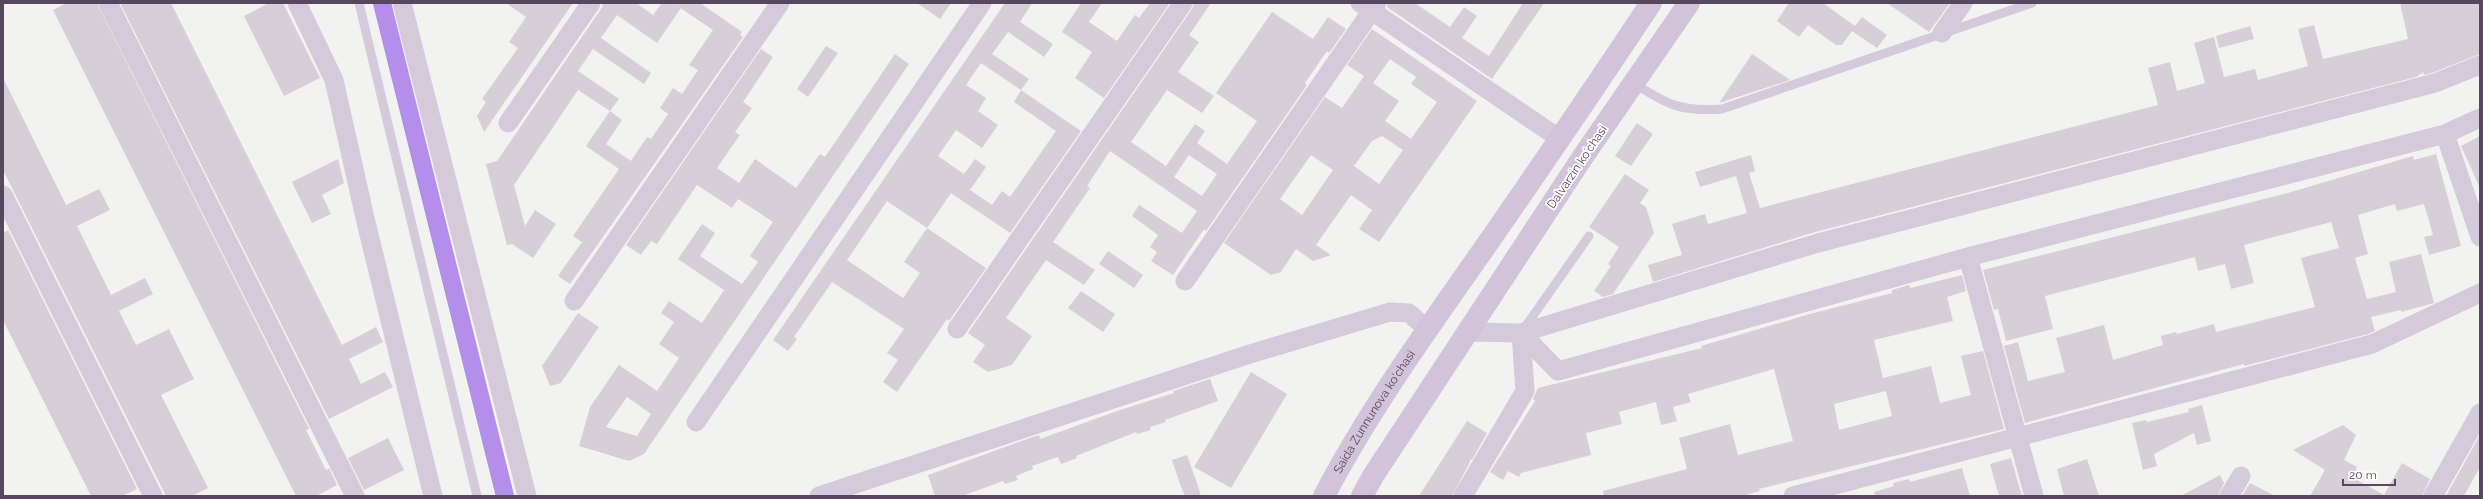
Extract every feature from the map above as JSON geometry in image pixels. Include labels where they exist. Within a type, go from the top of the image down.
[{"type":"main road","points":[[1428,329],[1560,139],[1651,3]]},
{"type":"main road","name":"Dalvarzin koʻchasi","points":[[1469,332],[1582,158],[1689,3]]},
{"type":"main road","name":"Saida Zunnunova ko'chasi","points":[[1324,496],[1342,462],[1428,329]]},
{"type":"main road","points":[[1362,496],[1373,476],[1469,332]]},
{"type":"main road","points":[[1342,462],[1373,476]]},
{"type":"street","points":[[108,3],[355,496]]},
{"type":"street","points":[[297,3],[334,80],[365,218],[433,496]]},
{"type":"street","points":[[402,3],[527,496]]},
{"type":"street","points":[[508,123],[591,3]]},
{"type":"street","points":[[574,301],[780,3]]},
{"type":"street","points":[[696,422],[982,3]]},
{"type":"street","points":[[957,329],[1183,3]]},
{"type":"street","points":[[1942,33],[1963,3]]},
{"type":"street","points":[[1185,281],[1369,6],[1560,139]]},
{"type":"street","points":[[1469,332],[1521,333],[1818,243],[2436,83],[2480,65]]},
{"type":"street","points":[[1521,333],[1558,370],[1968,257],[2445,134],[2480,118]]},
{"type":"street","points":[[2445,134],[2480,238]]},
{"type":"street","points":[[3,195],[153,496]]},
{"type":"street","points":[[1968,257],[2034,496]]},
{"type":"street","points":[[1793,496],[2372,344],[2480,293]]},
{"type":"street","points":[[819,496],[1250,354],[1390,312],[1409,313],[1428,329]]},
{"type":"street","points":[[1463,496],[1525,391],[1521,333]]},
{"type":"street","points":[[2433,496],[2480,413]]},
{"type":"street","points":[[2229,496],[2241,476]]},
{"type":"lane","points":[[359,3],[477,496]]},
{"type":"lane","points":[[1634,83],[1673,106],[1697,111],[1722,109],[2032,3]]},
{"type":"lane","points":[[1521,333],[1589,236]]},
{"type":"building","points":[[66,3],[97,3],[309,429],[306,430],[326,470],[329,468],[337,485],[316,496],[296,496],[53,10]]},
{"type":"building","points":[[120,3],[171,3],[342,345],[376,327],[383,342],[349,359],[361,384],[385,372],[393,387],[329,419]]},
{"type":"building","points":[[269,3],[283,3],[320,78],[284,96],[244,16]]},
{"type":"building","points":[[506,3],[573,3],[484,132],[477,116],[486,102],[482,99],[518,48],[509,42],[526,17]]},
{"type":"building","points":[[602,3],[636,3],[653,15],[662,3],[673,3],[681,8],[657,43],[617,15],[601,38],[651,73],[644,84],[593,49],[578,71],[619,99],[610,111],[578,90],[514,185],[525,226],[535,210],[556,224],[533,258],[512,244],[507,245],[486,164],[497,161],[603,6]]},
{"type":"building","points":[[673,3],[700,3],[742,32],[740,35],[743,37],[570,284],[558,276],[582,242],[573,236],[619,169],[586,146],[610,111],[622,120],[606,144],[631,161],[647,137],[651,139],[668,114],[660,108],[673,88],[682,94],[698,70],[689,65],[713,30]]},
{"type":"building","points":[[917,3],[951,3],[940,19]]},
{"type":"building","points":[[1005,3],[1032,3],[1020,22],[1053,44],[1044,57],[1008,32],[992,54],[1029,79],[1021,90],[1081,131],[1010,233],[951,193],[927,228],[986,268],[949,321],[947,319],[897,392],[883,382],[898,360],[887,353],[904,329],[832,282],[794,337],[797,339],[788,351],[773,340]],"holes":[[[981,63],[1021,90],[1014,102],[1056,131],[1010,197],[1002,191],[992,205],[970,190],[986,167],[975,159],[964,174],[938,156],[956,130],[982,148],[998,125],[978,111],[986,98],[966,85]],[[887,201],[927,228],[904,262],[920,273],[903,298],[847,260]]]},
{"type":"building","points":[[1081,3],[1102,3],[1089,22],[1117,41],[1135,15],[1139,18],[1150,3],[1170,3],[1104,98],[1075,78],[1092,52],[1062,32]]},
{"type":"building","points":[[1194,3],[1211,3],[1189,35],[1199,42],[1178,72],[1214,96],[1202,113],[1167,90],[1131,142],[1166,166],[1195,124],[1205,131],[1197,143],[1227,164],[1257,121],[1216,93],[1272,12],[1313,39],[1328,17],[1346,29],[1329,53],[1327,51],[1305,83],[1307,85],[1206,231],[1204,229],[1173,275],[1151,261],[1157,252],[1150,247],[1158,235],[1132,216],[1139,205],[1182,233],[1197,211],[1110,151],[1087,186],[1090,188],[1053,242],[1095,270],[1084,285],[1046,260],[1006,318],[1032,336],[1012,365],[988,372],[973,362],[985,345],[968,333],[1192,9]],"holes":[[[1189,155],[1217,174],[1202,196],[1174,177]]]},
{"type":"building","points":[[1388,3],[1415,3],[1450,27],[1464,7],[1477,16],[1462,38],[1489,56],[1523,3],[1544,3],[1492,79],[1387,7]]},
{"type":"building","points":[[1789,3],[1823,3],[1855,26],[1862,17],[1887,35],[1877,48],[1852,31],[1842,45],[1836,45],[1808,25],[1799,37],[1777,21]]},
{"type":"building","points":[[1887,3],[1950,3],[1929,32]]},
{"type":"building","points":[[2400,3],[2480,3],[2480,54],[2432,73],[2424,75],[2423,72],[2416,77],[1815,232],[1653,282],[1648,265],[1682,255],[1672,224],[1705,214],[1708,224],[1747,213],[1736,176],[1700,187],[1695,172],[1751,155],[1755,171],[1749,173],[1760,208],[2158,105],[2148,68],[2170,62],[2177,91],[2205,83],[2194,43],[2214,37],[2224,77],[2255,69],[2258,80],[2308,66],[2298,29],[2314,25],[2323,59],[2408,39]]},
{"type":"building","points":[[2250,26],[2254,39],[2219,48],[2216,36]]},
{"type":"building","points":[[1372,29],[1477,101],[1379,242],[1359,229],[1372,210],[1351,195],[1316,245],[1331,255],[1313,261],[1296,249],[1281,272],[1271,275],[1224,243],[1325,97],[1342,108],[1364,76],[1347,65]],"holes":[[[1390,59],[1416,77],[1411,84],[1437,102],[1411,139],[1385,121],[1399,101],[1373,83]],[[1382,136],[1403,150],[1379,184],[1354,166],[1372,141]],[[1311,155],[1333,170],[1302,215],[1280,199]]]},
{"type":"building","points":[[826,46],[838,53],[808,97],[797,89]]},
{"type":"building","points":[[761,49],[773,57],[743,102],[752,108],[735,132],[740,135],[717,168],[739,183],[755,159],[796,188],[820,154],[825,157],[895,54],[909,64],[644,454],[629,461],[579,446],[590,407],[619,365],[657,391],[679,358],[659,344],[674,322],[661,313],[669,301],[702,323],[724,290],[678,259],[702,224],[715,233],[700,256],[742,284],[758,262],[750,256],[773,222],[738,199],[732,208],[697,185],[657,244],[651,241],[641,255],[626,245]],"holes":[[[627,397],[651,414],[637,436],[606,427]]]},
{"type":"building","points":[[1752,54],[1790,80],[1719,103]]},
{"type":"building","points":[[3,78],[66,205],[99,189],[110,210],[77,226],[111,295],[145,278],[153,294],[119,311],[136,345],[169,329],[194,379],[161,395],[208,488],[192,496],[166,496],[3,170]]},
{"type":"building","points":[[1637,123],[1653,134],[1631,166],[1615,156]]},
{"type":"building","points":[[2480,136],[2480,188],[2461,146]]},
{"type":"building","points":[[2436,154],[2461,246],[2429,255],[2424,237],[2433,235],[2424,204],[2397,211],[2395,204],[2358,215],[2368,254],[2355,258],[2367,299],[2396,292],[2389,262],[2421,254],[2434,303],[2401,312],[2401,310],[2371,317],[2375,331],[2368,334],[2244,366],[2244,364],[2025,423],[2004,346],[2018,342],[2028,381],[2065,372],[2056,338],[2104,325],[2113,360],[2163,345],[2161,336],[2176,332],[2177,334],[2214,324],[2216,332],[2315,307],[2301,258],[2339,248],[2331,222],[2244,245],[2254,283],[2231,289],[2225,264],[2198,271],[2195,257],[2045,296],[2053,329],[2006,341],[1998,309],[1994,310],[1983,270],[2284,194],[2413,156],[2414,160]]},
{"type":"building","points":[[338,159],[344,183],[322,195],[331,214],[312,223],[292,182]]},
{"type":"building","points":[[1625,174],[1649,190],[1640,203],[1646,207],[1654,233],[1613,294],[1603,297],[1594,291],[1611,266],[1608,264],[1619,247],[1589,227]]},
{"type":"building","points":[[8,230],[137,489],[122,496],[91,496],[3,320],[3,233]]},
{"type":"building","points":[[1108,251],[1143,275],[1134,288],[1099,264]]},
{"type":"building","points":[[1962,275],[1966,291],[1947,297],[1953,321],[1874,340],[1883,378],[1931,366],[1940,403],[1971,395],[1961,356],[1983,351],[2004,429],[1759,489],[1760,491],[1742,496],[1604,496],[1603,491],[1687,469],[1679,438],[1730,424],[1738,455],[1793,441],[1774,369],[1688,394],[1691,402],[1673,407],[1677,421],[1661,425],[1656,402],[1619,412],[1622,424],[1586,433],[1591,455],[1521,473],[1519,477],[1508,471],[1503,480],[1490,472],[1535,401],[1533,399],[1538,388],[1702,348],[1701,346],[1810,314],[1892,293],[1892,290],[1909,285],[1910,288]],"holes":[[[1886,391],[1892,416],[1839,430],[1834,404]]]},
{"type":"building","points":[[1081,291],[1115,314],[1103,332],[1068,308]]},
{"type":"building","points":[[578,313],[599,327],[561,383],[550,386],[542,366]]},
{"type":"building","points":[[1251,372],[1287,394],[1231,488],[1194,467]]},
{"type":"building","points":[[1210,379],[1218,401],[1165,420],[1166,422],[1150,427],[1151,430],[1137,434],[1136,432],[1076,456],[1077,458],[1061,464],[1058,457],[1032,466],[1033,469],[1016,476],[1018,480],[1005,484],[1003,481],[962,496],[935,496],[928,475],[1030,438],[1039,435],[1040,439],[1117,411],[1174,393],[1173,391]]},
{"type":"building","points":[[2202,405],[2211,441],[2197,445],[2194,433],[2154,454],[2157,466],[2143,470],[2132,423],[2146,420],[2147,422],[2189,412],[2188,409]]},
{"type":"building","points":[[1467,421],[1487,433],[1472,460],[1470,459],[1470,462],[1452,496],[1419,496]]},
{"type":"building","points":[[2343,425],[2356,435],[2344,460],[2357,467],[2352,477],[2384,495],[2402,463],[2430,479],[2422,496],[2310,496],[2325,470],[2293,450]]},
{"type":"building","points":[[2480,435],[2480,467],[2464,496],[2446,496]]},
{"type":"building","points":[[388,438],[404,470],[364,490],[348,458]]},
{"type":"building","points":[[1187,455],[1201,496],[1185,496],[1180,484],[1172,460]]},
{"type":"building","points":[[2011,458],[2022,496],[1999,496],[1990,464]]},
{"type":"building","points":[[2087,459],[2099,496],[2064,496],[2057,469]]},
{"type":"building","points":[[1962,468],[1970,496],[1875,496],[1874,492],[1894,486],[1893,483],[1909,479],[1910,482]]},
{"type":"building","points":[[2220,475],[2224,483],[2218,496],[2181,496]]},
{"type":"building","points":[[2250,483],[2275,496],[2242,496]]},
{"type":"waterway","points":[[382,3],[505,496]]}]
